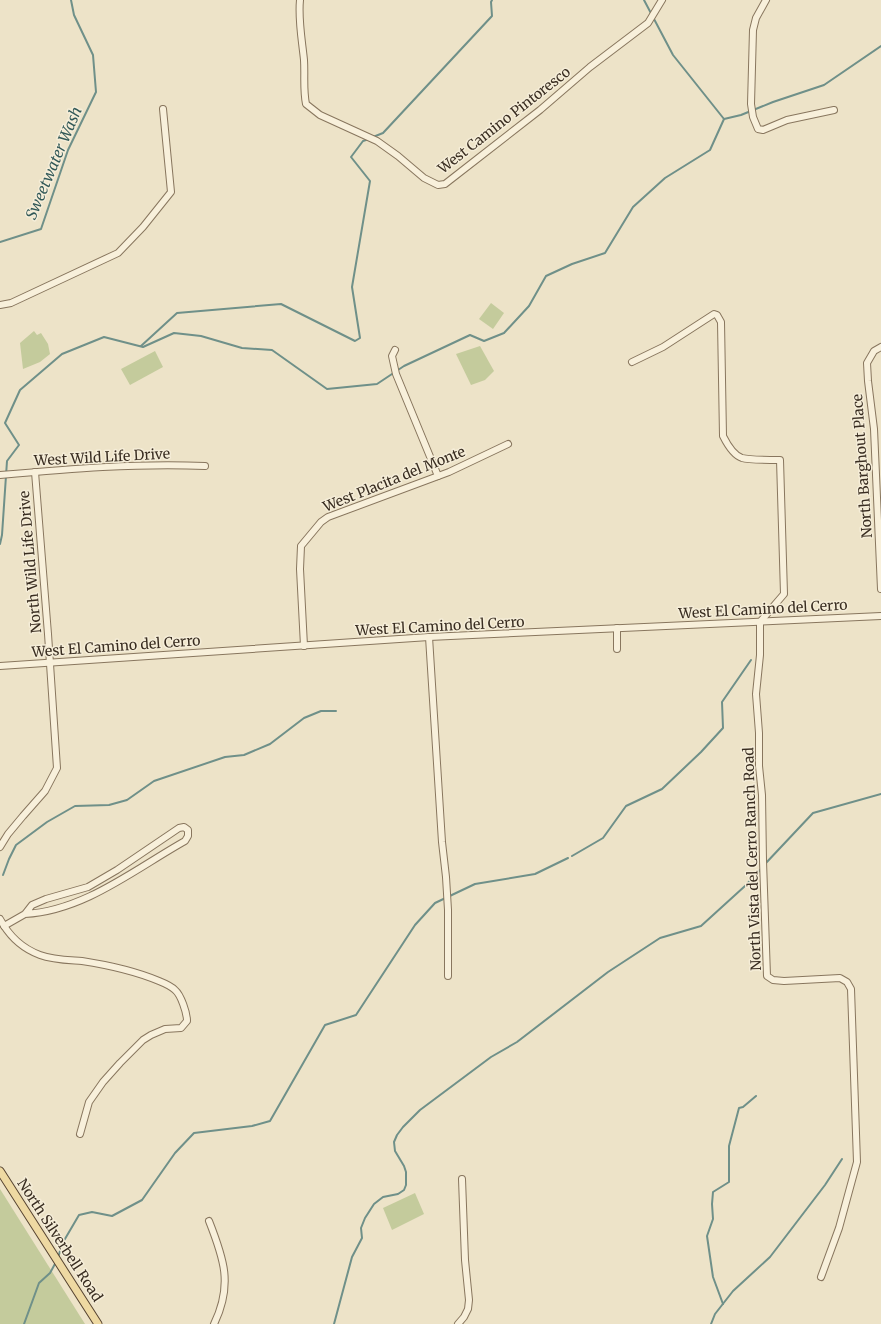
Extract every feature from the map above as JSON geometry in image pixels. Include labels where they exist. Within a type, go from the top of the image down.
[{"type":"main road","name":"North Silverbell Road","points":[[0,1171],[98,1324]]},
{"type":"street","name":"West Camino Pintoresco","points":[[300,0],[306,104],[320,115],[377,141],[398,156],[424,178],[438,185],[445,184],[540,110],[590,67],[648,23],[662,0]]},
{"type":"street","points":[[766,0],[756,18],[752,30],[751,104],[753,117],[758,129],[763,130],[787,120],[834,110]]},
{"type":"street","points":[[0,305],[11,303],[118,253],[143,227],[171,192],[163,109]]},
{"type":"street","points":[[632,362],[663,347],[714,314],[720,319],[723,436],[733,452],[741,458],[780,460],[784,594],[760,622]]},
{"type":"street","name":"North Barghout Place","points":[[881,347],[874,351],[867,363],[874,435],[881,589]]},
{"type":"street","points":[[395,350],[392,356],[396,374],[438,476]]},
{"type":"street","name":"West Placita del Monte","points":[[304,646],[300,569],[301,546],[320,522],[328,517],[438,476],[508,444]]},
{"type":"street","name":"West Wild Life Drive","points":[[0,475],[125,466],[205,466]]},
{"type":"street","name":"North Wild Life Drive","points":[[0,847],[8,834],[45,791],[57,768],[35,472]]},
{"type":"street","name":"West El Camino del Cerro","points":[[0,666],[429,637],[881,616]]},
{"type":"street","name":"North Vista del Cerro Ranch Road","points":[[760,622],[760,655],[756,694],[759,733],[759,766],[762,795],[763,869],[768,976],[773,980],[784,981],[840,978],[847,982],[851,989],[857,1162],[839,1228],[821,1277]]},
{"type":"street","points":[[617,628],[617,649]]},
{"type":"street","points":[[429,637],[448,910],[448,976]]},
{"type":"street","points":[[4,926],[26,914],[32,905],[46,899],[88,887],[117,870],[179,828],[184,827],[188,830],[188,836],[185,841],[95,895],[39,914],[26,914]]},
{"type":"street","points":[[0,919],[15,940],[29,950],[40,955],[52,959],[82,961],[127,970],[175,989],[179,995],[187,1016],[187,1021],[184,1026],[181,1028],[158,1031],[143,1040],[120,1062],[89,1102],[80,1134]]},
{"type":"street","points":[[184,1026],[189,1032]]},
{"type":"street","points":[[458,1324],[468,1309],[469,1300],[465,1260],[462,1179]]},
{"type":"street","points":[[209,1221],[219,1247],[226,1280],[224,1296],[214,1324]]},
{"type":"green space","points":[[491,303],[504,313],[493,329],[479,319]]},
{"type":"green space","points":[[34,331],[37,335],[41,333],[48,344],[50,354],[40,362],[23,369],[20,343]]},
{"type":"green space","points":[[480,346],[494,371],[485,380],[471,385],[456,354]]},
{"type":"green space","points":[[155,351],[163,367],[130,385],[121,369]]},
{"type":"green space","points":[[0,1189],[85,1324],[0,1324]]},
{"type":"green space","points":[[415,1193],[424,1214],[392,1230],[383,1208]]},
{"type":"waterway","name":"Sweetwater Wash","points":[[0,242],[41,229],[68,150],[96,92],[93,55],[74,15],[71,0]]},
{"type":"waterway","points":[[373,137],[383,133],[492,16],[492,0]]},
{"type":"waterway","points":[[644,0],[673,55],[724,119]]},
{"type":"waterway","points":[[0,544],[2,535],[7,461],[19,445],[5,423],[20,390],[62,354],[104,337],[143,347],[174,333],[201,336],[242,348],[272,350],[327,389],[377,384],[404,366],[470,335],[484,341],[504,333],[529,306],[546,276],[572,264],[605,253],[633,207],[665,178],[710,150],[724,119],[741,115],[773,102],[824,85],[881,46]]},
{"type":"waterway","points":[[141,346],[177,313],[281,304],[355,341],[360,338],[352,287],[370,181],[351,157],[363,141],[369,139]]},
{"type":"waterway","points":[[572,856],[603,838],[626,806],[662,789],[701,752],[723,728],[722,702],[751,660]]},
{"type":"waterway","points":[[3,875],[16,845],[47,822],[75,806],[109,805],[127,800],[154,781],[225,757],[244,755],[270,744],[304,718],[321,711],[336,711]]},
{"type":"waterway","points":[[765,864],[813,813],[881,794]]},
{"type":"waterway","points":[[58,1258],[62,1244],[79,1215],[92,1212],[112,1216],[142,1200],[175,1153],[194,1133],[252,1126],[270,1121],[325,1025],[356,1015],[415,925],[435,903],[475,884],[535,874],[568,858]]},
{"type":"waterway","points":[[334,1324],[352,1257],[362,1238],[361,1228],[365,1218],[374,1204],[383,1197],[398,1194],[404,1190],[406,1185],[406,1172],[395,1151],[394,1142],[403,1127],[420,1110],[491,1057],[517,1042],[608,972],[660,938],[701,926],[745,886],[762,868]]},
{"type":"waterway","points":[[723,1304],[713,1277],[707,1236],[713,1219],[713,1192],[729,1182],[729,1146],[739,1108],[743,1107],[756,1096]]},
{"type":"waterway","points":[[711,1324],[715,1314],[733,1291],[770,1257],[825,1185],[842,1159]]},
{"type":"waterway","points":[[24,1324],[39,1283],[50,1273],[56,1262]]}]
